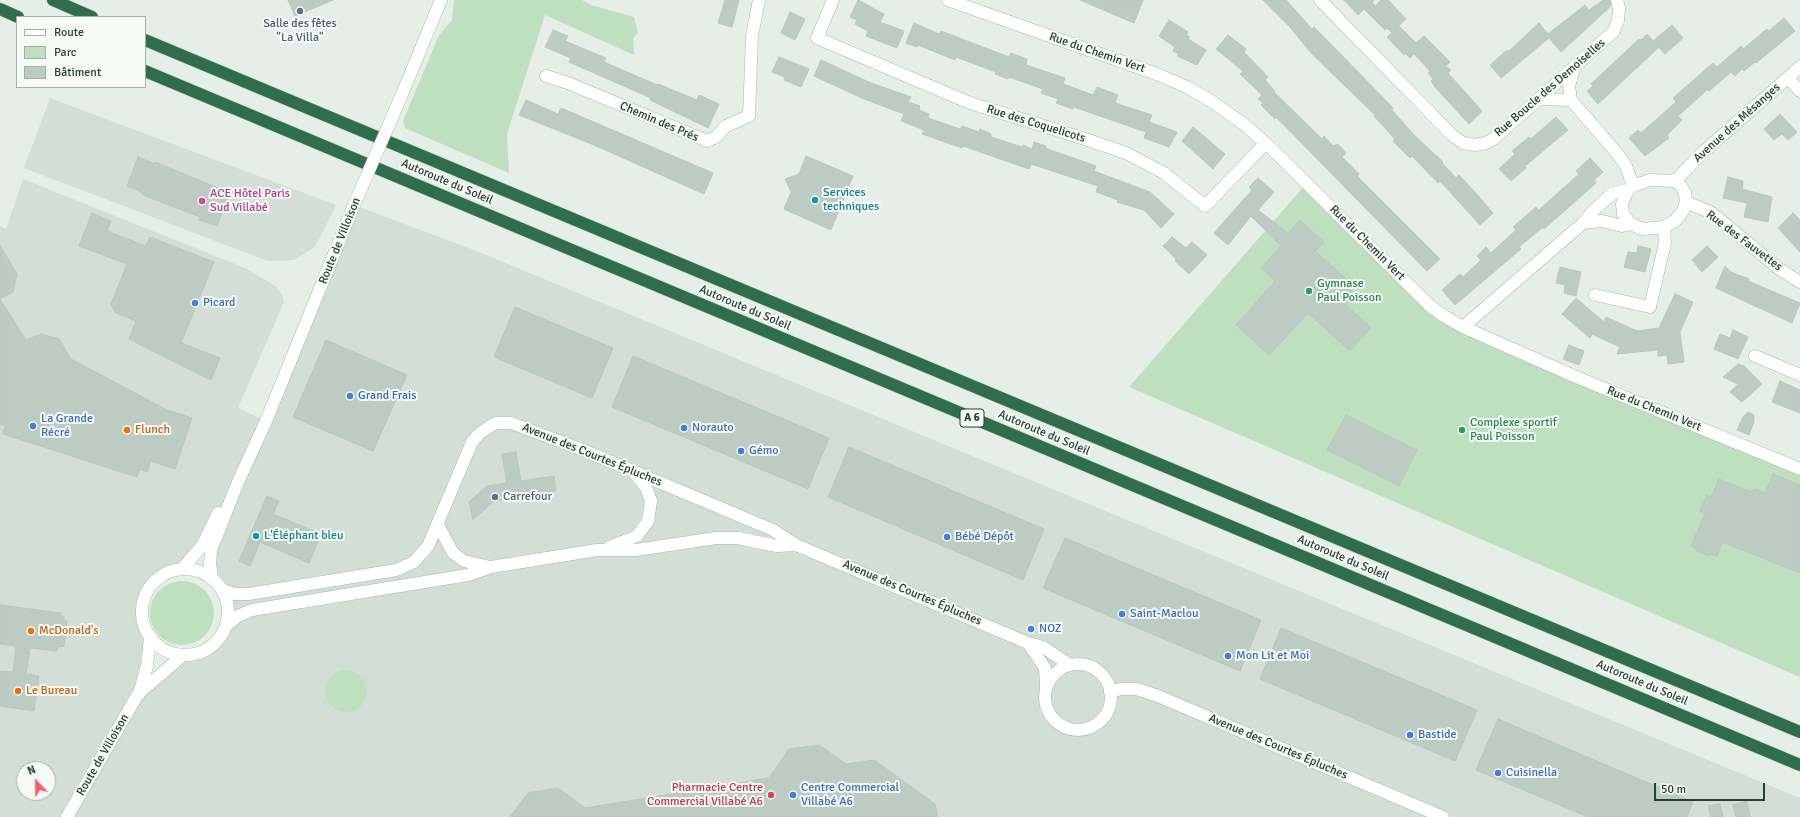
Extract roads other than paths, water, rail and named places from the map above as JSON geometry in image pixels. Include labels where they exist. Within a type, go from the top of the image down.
[{"type":"highway","points":[[53,0],[90,16]]},
{"type":"highway","points":[[0,9],[16,16]]},
{"type":"highway","name":"Autoroute du Soleil","points":[[146,40],[1800,732]]},
{"type":"highway","name":"Autoroute du Soleil","points":[[146,71],[1800,765]]},
{"type":"street","name":"Route de Villoison","points":[[212,578],[210,563],[211,550],[238,482],[266,421],[354,205],[441,0]]},
{"type":"street","name":"Chemin des Prés","points":[[546,76],[568,83],[707,141],[716,137],[726,126],[749,116],[752,36],[759,0]]},
{"type":"street","name":"Rue des Coquelicots","points":[[833,0],[817,38],[970,103],[1126,153],[1164,173],[1205,206],[1266,144]]},
{"type":"street","name":"Rue du Chemin Vert","points":[[948,0],[1154,73],[1211,100],[1245,125],[1292,168],[1430,306],[1463,327],[1574,376],[1800,468]]},
{"type":"street","name":"Rue Boucle des Demoiselles","points":[[1320,0],[1452,135],[1463,143],[1475,145],[1491,140],[1574,69],[1614,32],[1618,21],[1619,8],[1617,0]]},
{"type":"street","name":"Avenue des Mésanges","points":[[1675,181],[1702,153],[1800,67]]},
{"type":"street","points":[[1463,327],[1584,223],[1592,212],[1613,193],[1630,188],[1650,180],[1675,181],[1681,186],[1685,193],[1686,202],[1683,211],[1676,220],[1664,227],[1642,229],[1630,224],[1623,214],[1622,204],[1630,188],[1626,166],[1616,152],[1571,100],[1570,86],[1574,69]]},
{"type":"street","points":[[1788,78],[1800,91]]},
{"type":"street","points":[[1539,99],[1571,100]]},
{"type":"street","name":"Rue des Fauvettes","points":[[1686,202],[1712,213],[1778,268],[1800,282]]},
{"type":"street","points":[[1584,223],[1602,221],[1622,226],[1630,224]]},
{"type":"street","points":[[1595,295],[1650,306],[1665,243],[1664,227]]},
{"type":"street","points":[[1755,356],[1800,375]]},
{"type":"street","name":"Avenue des Courtes Épluches","points":[[222,590],[235,594],[249,594],[396,570],[414,562],[422,555],[438,525],[472,442],[480,433],[496,424],[511,423],[520,425],[633,471],[773,530],[796,545],[1028,643],[1043,647],[1070,665]]},
{"type":"street","points":[[597,550],[637,536],[648,521],[651,501],[646,487],[633,471]]},
{"type":"street","name":"Route de Villoison","points":[[182,569],[202,546],[218,512],[238,482]]},
{"type":"street","name":"Avenue des Courtes Épluches","points":[[438,525],[453,553],[464,561],[491,567]]},
{"type":"street","name":"Avenue des Courtes Épluches","points":[[226,626],[238,616],[252,610],[468,575],[491,567],[597,550],[636,550],[716,538],[738,538],[777,546],[796,545]]},
{"type":"street","points":[[182,569],[198,571],[212,578],[222,590],[228,606],[226,626],[217,642],[202,653],[182,656],[164,650],[150,638],[143,624],[142,614],[144,596],[156,580],[165,574],[182,569]]},
{"type":"street","name":"Route de Villoison","points":[[67,817],[138,694],[147,666],[150,638]]},
{"type":"street","points":[[1028,643],[1045,668],[1045,702],[1050,715],[1059,724],[1071,729],[1084,729],[1096,724],[1105,716],[1110,704],[1110,692],[1107,682],[1100,673],[1091,667],[1081,664],[1070,665],[1056,673],[1046,686]]},
{"type":"street","name":"Route de Villoison","points":[[138,694],[182,656]]},
{"type":"street","name":"Avenue des Courtes Épluches","points":[[1110,692],[1121,689],[1137,689],[1158,696],[1443,817]]},
{"type":"place","name":"Salle des fêtes \"La Villa\"","points":[[300,11]]},
{"type":"place","name":"Services techniques","points":[[815,200]]},
{"type":"place","name":"ACE Hôtel Paris Sud Villabé","points":[[202,201]]},
{"type":"place","name":"Gymnase Paul Poisson","points":[[1309,291]]},
{"type":"place","name":"Picard","points":[[195,303]]},
{"type":"place","name":"Grand Frais","points":[[350,396]]},
{"type":"place","name":"La Grande Récré","points":[[33,426]]},
{"type":"place","name":"Norauto","points":[[684,428]]},
{"type":"place","name":"Flunch","points":[[127,430]]},
{"type":"place","name":"Complexe sportif Paul Poisson","points":[[1462,430]]},
{"type":"place","name":"Gémo","points":[[741,451]]},
{"type":"place","name":"Carrefour","points":[[495,497]]},
{"type":"place","name":"L'Éléphant bleu","points":[[256,536]]},
{"type":"place","name":"Bébé Dépôt","points":[[947,537]]},
{"type":"place","name":"Saint-Maclou","points":[[1122,614]]},
{"type":"place","name":"NOZ","points":[[1031,629]]},
{"type":"place","name":"McDonald's","points":[[31,631]]},
{"type":"place","name":"Mon Lit et Moi","points":[[1228,656]]},
{"type":"place","name":"Le Bureau","points":[[18,691]]},
{"type":"place","name":"Bastide","points":[[1410,735]]},
{"type":"place","name":"Cuisinella","points":[[1498,773]]},
{"type":"place","name":"Pharmacie Centre Commercial Villabé A6","points":[[771,795]]},
{"type":"place","name":"Centre Commercial Villabé A6","points":[[793,795]]}]
